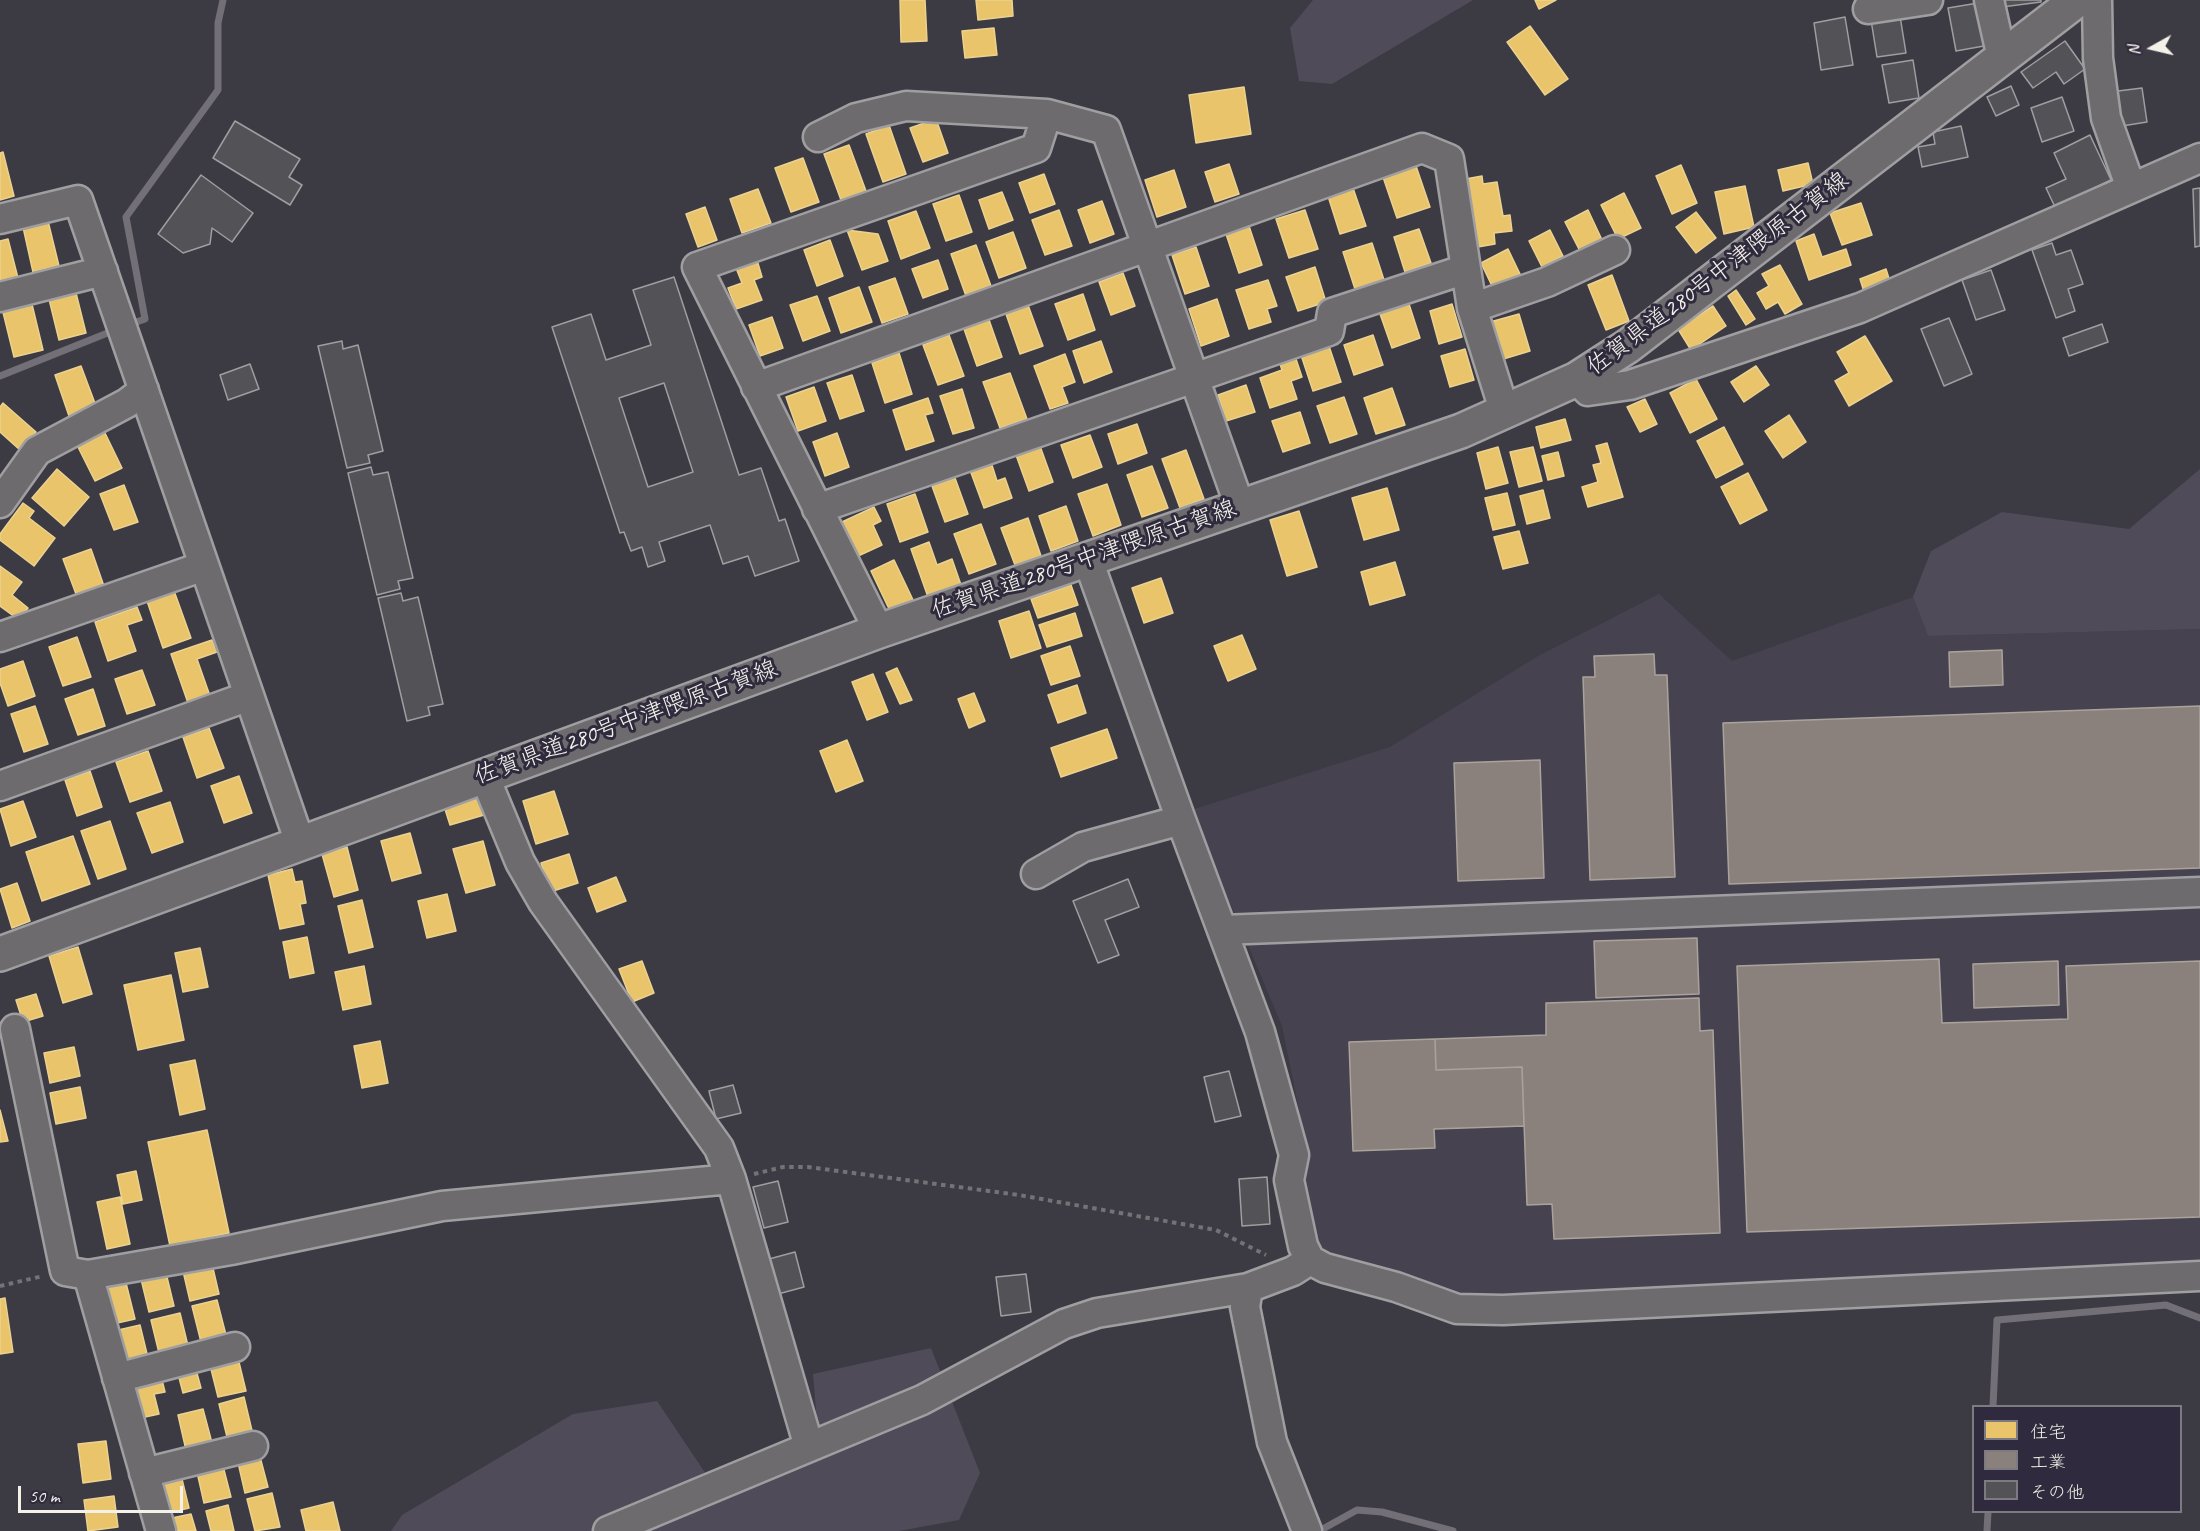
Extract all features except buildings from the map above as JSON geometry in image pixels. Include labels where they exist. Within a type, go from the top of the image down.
[{"type":"main road","name":"佐賀県道280号中津隈原古賀線","points":[[0,954],[879,631],[1461,431],[1504,413],[1577,379],[1628,346],[2077,0]]},
{"type":"street","points":[[1868,9],[1928,0]]},
{"type":"street","points":[[1989,0],[2001,58]]},
{"type":"street","points":[[2097,0],[2098,58],[2106,118],[2131,188]]},
{"type":"street","points":[[818,137],[856,118],[906,106],[1047,114],[1106,130],[1240,507]]},
{"type":"street","points":[[879,631],[697,267],[1036,148],[1047,114]]},
{"type":"street","points":[[756,387],[1422,148],[1449,159],[1472,308],[1504,413]]},
{"type":"street","points":[[1577,379],[1588,391],[1630,385],[1753,346],[1860,308],[2200,158]]},
{"type":"street","points":[[0,219],[78,200],[300,843]]},
{"type":"street","points":[[1472,308],[1547,282],[1615,250]]},
{"type":"street","points":[[818,509],[1329,331],[1332,313],[1466,269]]},
{"type":"street","points":[[0,297],[103,271]]},
{"type":"street","points":[[0,503],[37,450],[127,403],[144,390]]},
{"type":"street","points":[[1088,560],[1260,1032],[1294,1155],[1289,1180],[1303,1246],[1310,1260],[1325,1268],[1396,1287],[1457,1309],[1491,1310],[2200,1276]]},
{"type":"street","points":[[0,637],[204,566]]},
{"type":"street","points":[[0,786],[249,696]]},
{"type":"street","points":[[484,775],[520,862],[543,902],[718,1148],[731,1179],[809,1447]]},
{"type":"street","points":[[1036,874],[1083,847],[1181,820]]},
{"type":"street","points":[[1222,930],[2200,892]]},
{"type":"street","points":[[15,1029],[76,1273],[117,1378],[161,1531]]},
{"type":"street","points":[[76,1273],[231,1250],[442,1206],[731,1179]]},
{"type":"street","points":[[608,1531],[922,1400],[1064,1324],[1097,1313],[1248,1288],[1293,1271],[1310,1260]]},
{"type":"street","points":[[1248,1288],[1245,1307],[1272,1442],[1305,1527]]},
{"type":"street","points":[[117,1378],[235,1347]]},
{"type":"street","points":[[144,1473],[253,1446]]},
{"type":"path","points":[[731,1179],[783,1167],[808,1167],[1007,1193],[1216,1230],[1277,1260],[1310,1260]]},
{"type":"path","points":[[0,1286],[76,1273]]},
{"type":"shaded area","points":[[1313,0],[1473,0],[1332,84],[1299,81],[1290,28]]},
{"type":"shaded area","points":[[2200,469],[2200,629],[1928,636],[1913,597],[1931,551],[2002,512],[2129,529]]},
{"type":"shaded area","points":[[1659,594],[1732,661],[1913,597],[1928,636],[2200,629],[2200,1263],[1462,1297],[1328,1254],[1315,1239],[1304,1178],[1309,1159],[1282,1026],[1191,810],[1390,747],[1538,656]]},
{"type":"shaded area","points":[[931,1348],[980,1473],[959,1520],[899,1531],[391,1531],[402,1515],[573,1414],[657,1401],[710,1480],[818,1434],[813,1374]]},
{"type":"waterway","points":[[128,325],[145,319],[126,217],[218,90],[218,23],[223,0]]},
{"type":"waterway","points":[[0,376],[115,330]]},
{"type":"waterway","points":[[1993,1405],[1997,1320],[2166,1305],[2200,1318]]},
{"type":"waterway","points":[[1319,1531],[1357,1510],[1382,1512],[1453,1531]]},
{"type":"waterway","points":[[1987,1531],[1988,1513]]}]
